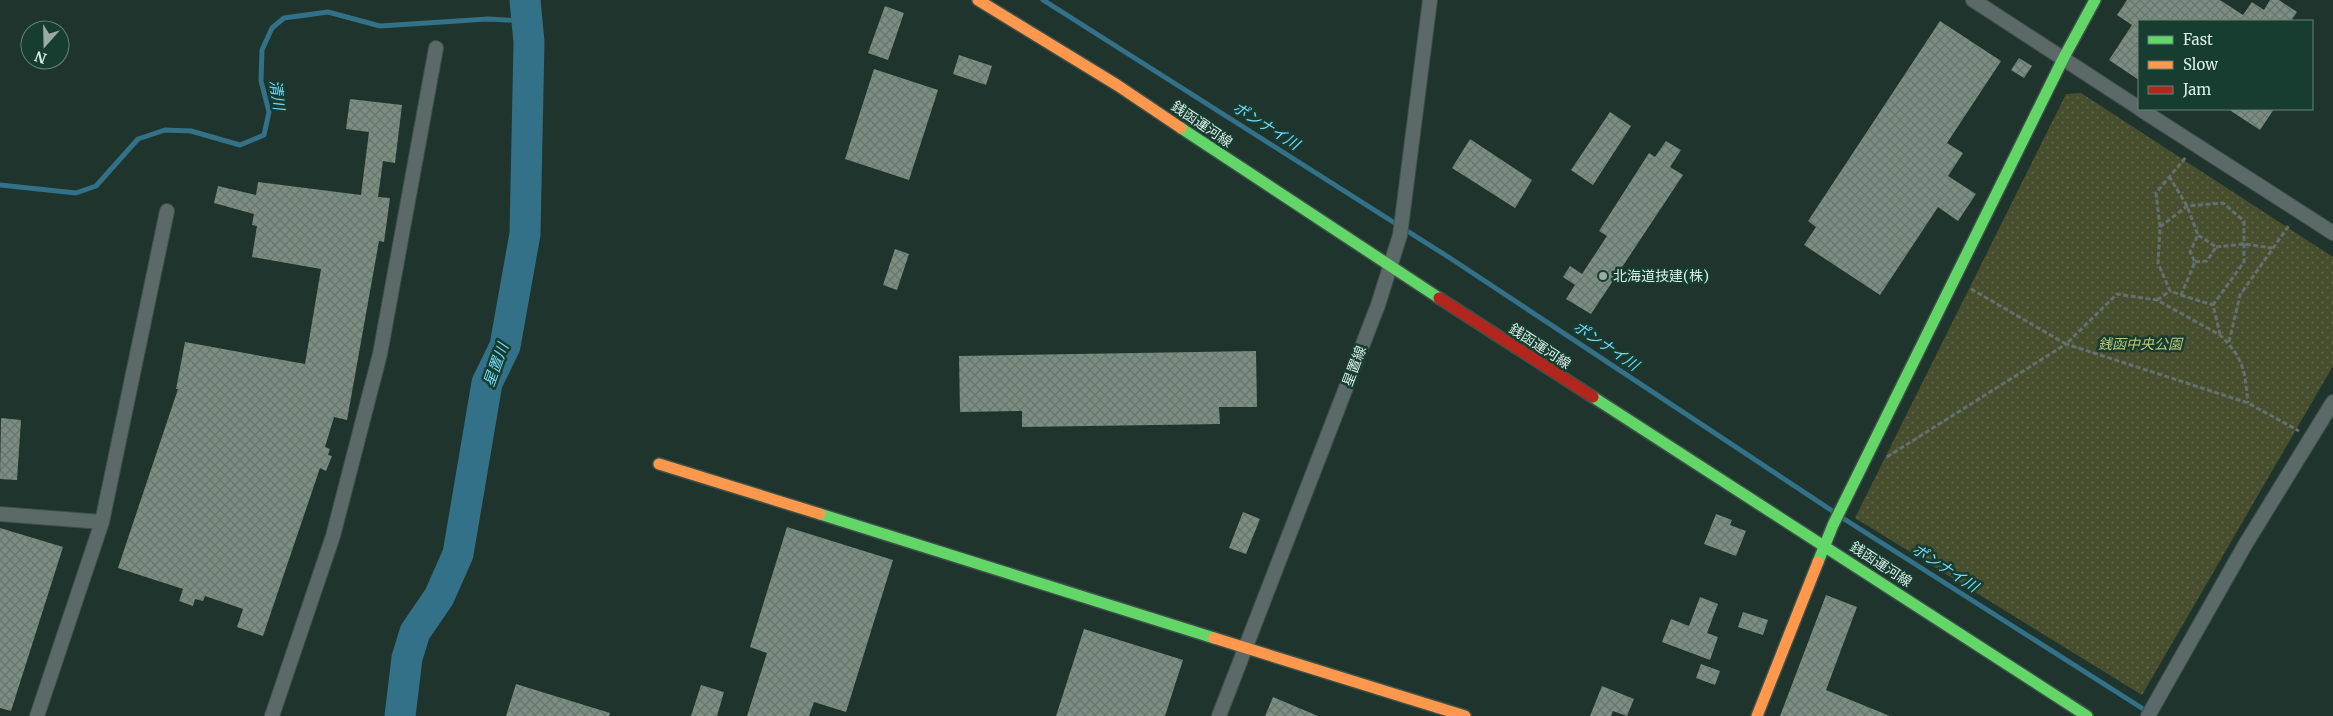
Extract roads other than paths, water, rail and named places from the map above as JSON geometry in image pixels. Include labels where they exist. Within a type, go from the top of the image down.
[{"type":"street","name":"銭函運河線","points":[[978,0],[1117,85],[1389,266],[2087,716]]},
{"type":"street","name":"星置線","points":[[1219,716],[1378,305],[1400,235],[1430,0]]},
{"type":"street","points":[[1973,0],[2138,107]]},
{"type":"street","points":[[1757,716],[1824,545],[2063,59],[2095,0]]},
{"type":"street","points":[[272,716],[333,536],[380,354],[436,48]]},
{"type":"street","points":[[2143,110],[2333,234]]},
{"type":"street","points":[[37,716],[102,522],[167,211]]},
{"type":"street","points":[[2148,716],[2245,545],[2333,402]]},
{"type":"street","points":[[659,464],[1466,716]]},
{"type":"street","points":[[0,514],[102,522]]},
{"type":"waterway","name":"星置川","points":[[400,716],[407,658],[415,632],[439,597],[458,554],[487,383],[505,346],[525,234],[529,42],[525,0]]},
{"type":"waterway","name":"ポンナイ川","points":[[1043,0],[1450,258],[1834,512]]},
{"type":"waterway","name":"清川","points":[[0,185],[76,193],[96,186],[138,139],[165,130],[191,131],[240,145],[264,135],[269,112],[261,81],[262,50],[272,28],[284,18],[328,12],[380,26],[488,19],[526,21]]},
{"type":"waterway","name":"ポンナイ川","points":[[1841,517],[2148,712]]},
{"type":"place","name":"北海道技建(株)","points":[[1603,276]]},
{"type":"park label","name":"銭函中央公園","points":[[2140,344]]}]
